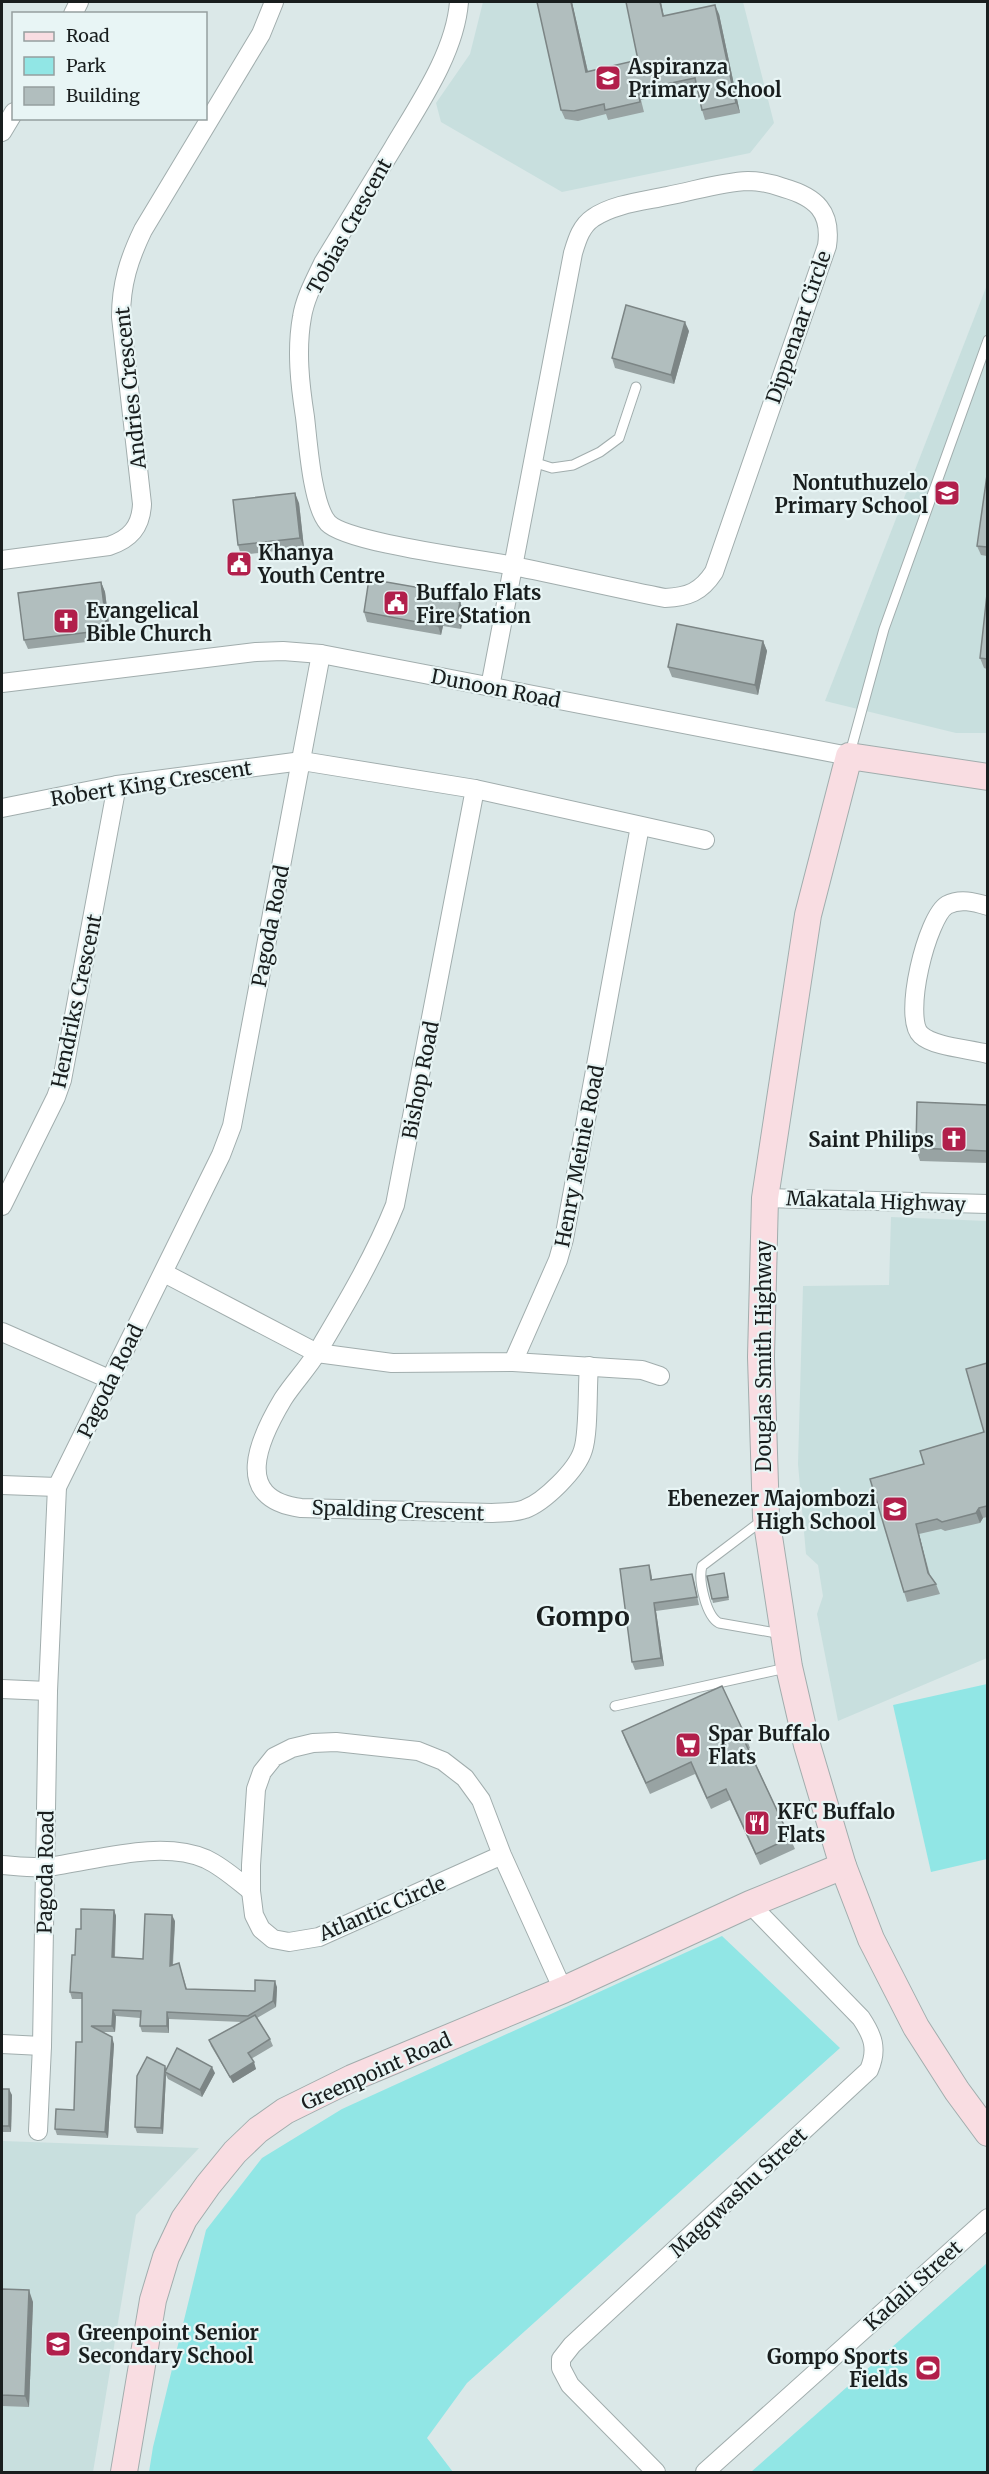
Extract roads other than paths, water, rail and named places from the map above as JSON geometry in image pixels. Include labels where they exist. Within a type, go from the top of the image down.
[{"type":"street","name":"Andries Crescent","points":[[2,560],[109,546],[120,542],[138,527],[142,504],[121,317],[121,292],[125,273],[131,253],[143,230],[261,34],[274,2]]},
{"type":"street","name":"Tobias Crescent","points":[[459,2],[455,30],[448,50],[312,286],[302,315],[300,332],[302,397],[314,485],[320,509],[326,521],[334,528],[386,543],[513,566]]},
{"type":"street","points":[[2,132],[12,115]]},
{"type":"street","name":"Dippenaar Circle","points":[[490,687],[513,566],[573,253],[584,226],[593,218],[635,203],[730,183],[750,181],[769,183],[795,191],[813,200],[822,210],[828,223],[828,246],[714,572],[706,584],[695,592],[681,597],[665,598],[513,566]]},
{"type":"street","name":"Dunoon Road","points":[[2,683],[256,652],[283,651],[321,654],[849,756],[987,777]]},
{"type":"street","name":"Pagoda Road","points":[[38,2131],[42,2046],[48,1691],[57,1487],[164,1274],[221,1155],[232,1126],[321,654]]},
{"type":"street","name":"Douglas Smith Highway","points":[[849,756],[808,915],[765,1198],[761,1357],[766,1517],[789,1667],[807,1745],[843,1866],[871,1938],[916,2026],[987,2133]]},
{"type":"street","points":[[302,761],[475,789],[705,840]]},
{"type":"street","name":"Robert King Crescent","points":[[2,808],[117,785],[302,761]]},
{"type":"street","name":"Hendriks Crescent","points":[[2,1206],[56,1097],[62,1080],[117,785]]},
{"type":"street","name":"Bishop Road","points":[[317,1353],[385,1231],[394,1205],[475,789]]},
{"type":"street","name":"Henry Meinie Road","points":[[513,1362],[558,1260],[564,1239],[640,826]]},
{"type":"street","points":[[987,906],[959,901],[938,912],[932,924],[917,980],[914,1014],[915,1026],[920,1035],[930,1041],[987,1053]]},
{"type":"street","name":"Makatala Highway","points":[[765,1198],[987,1204]]},
{"type":"street","points":[[164,1274],[317,1353],[392,1363],[513,1362],[589,1366],[642,1370],[660,1376]]},
{"type":"street","points":[[2,1332],[109,1380]]},
{"type":"street","name":"Spalding Crescent","points":[[317,1353],[284,1398],[260,1447],[257,1474],[261,1489],[271,1500],[285,1506],[492,1513],[524,1510],[535,1504],[567,1476],[584,1448],[589,1366]]},
{"type":"street","points":[[2,1485],[57,1487]]},
{"type":"street","points":[[2,1689],[48,1691]]},
{"type":"street","name":"Atlantic Circle","points":[[502,1856],[319,1937],[289,1942],[273,1939],[261,1929],[254,1915],[251,1891],[256,1789],[262,1772],[274,1757],[292,1748],[313,1743],[336,1742],[418,1751],[443,1761],[465,1778],[481,1800],[502,1856],[563,1990]]},
{"type":"street","points":[[2,1865],[45,1867],[137,1853],[184,1853],[206,1859],[225,1870],[251,1891]]},
{"type":"street","name":"Greenpoint Road","points":[[124,2472],[153,2300],[166,2257],[184,2219],[208,2184],[235,2152],[258,2130],[316,2095],[563,1990],[750,1904],[843,1866]]},
{"type":"street","name":"Magqwashu Street","points":[[656,2472],[570,2385],[561,2368],[561,2359],[572,2345],[869,2070],[874,2057],[875,2045],[870,2031],[861,2018],[750,1904]]},
{"type":"street","points":[[2,2044],[42,2046]]},
{"type":"street","name":"Kadali Street","points":[[705,2472],[987,2218]]},
{"type":"lane","points":[[849,756],[884,629],[987,340]]},
{"type":"lane","points":[[533,462],[552,468],[573,465],[600,452],[619,438],[636,387]]},
{"type":"lane","points":[[766,1517],[702,1566],[701,1578],[708,1614],[712,1620],[783,1634]]},
{"type":"lane","points":[[615,1706],[789,1667]]},
{"type":"place","name":"Aspiranza Primary School","points":[[608,78]]},
{"type":"place","name":"Nontuthuzelo Primary School","points":[[947,493]]},
{"type":"place","name":"Khanya Youth Centre","points":[[239,564]]},
{"type":"place","name":"Buffalo Flats Fire Station","points":[[396,603]]},
{"type":"place","name":"Evangelical Bible Church","points":[[66,621]]},
{"type":"place","name":"Saint Philips","points":[[954,1139]]},
{"type":"place","name":"Ebenezer Majombozi High School","points":[[895,1509]]},
{"type":"place","name":"Spar Buffalo Flats","points":[[688,1745]]},
{"type":"place","name":"KFC Buffalo Flats","points":[[757,1823]]},
{"type":"place","name":"Greenpoint Senior Secondary School","points":[[58,2344]]},
{"type":"place","name":"Gompo Sports Fields","points":[[928,2368]]},
{"type":"district","name":"Gompo","points":[[583,1616]]}]
